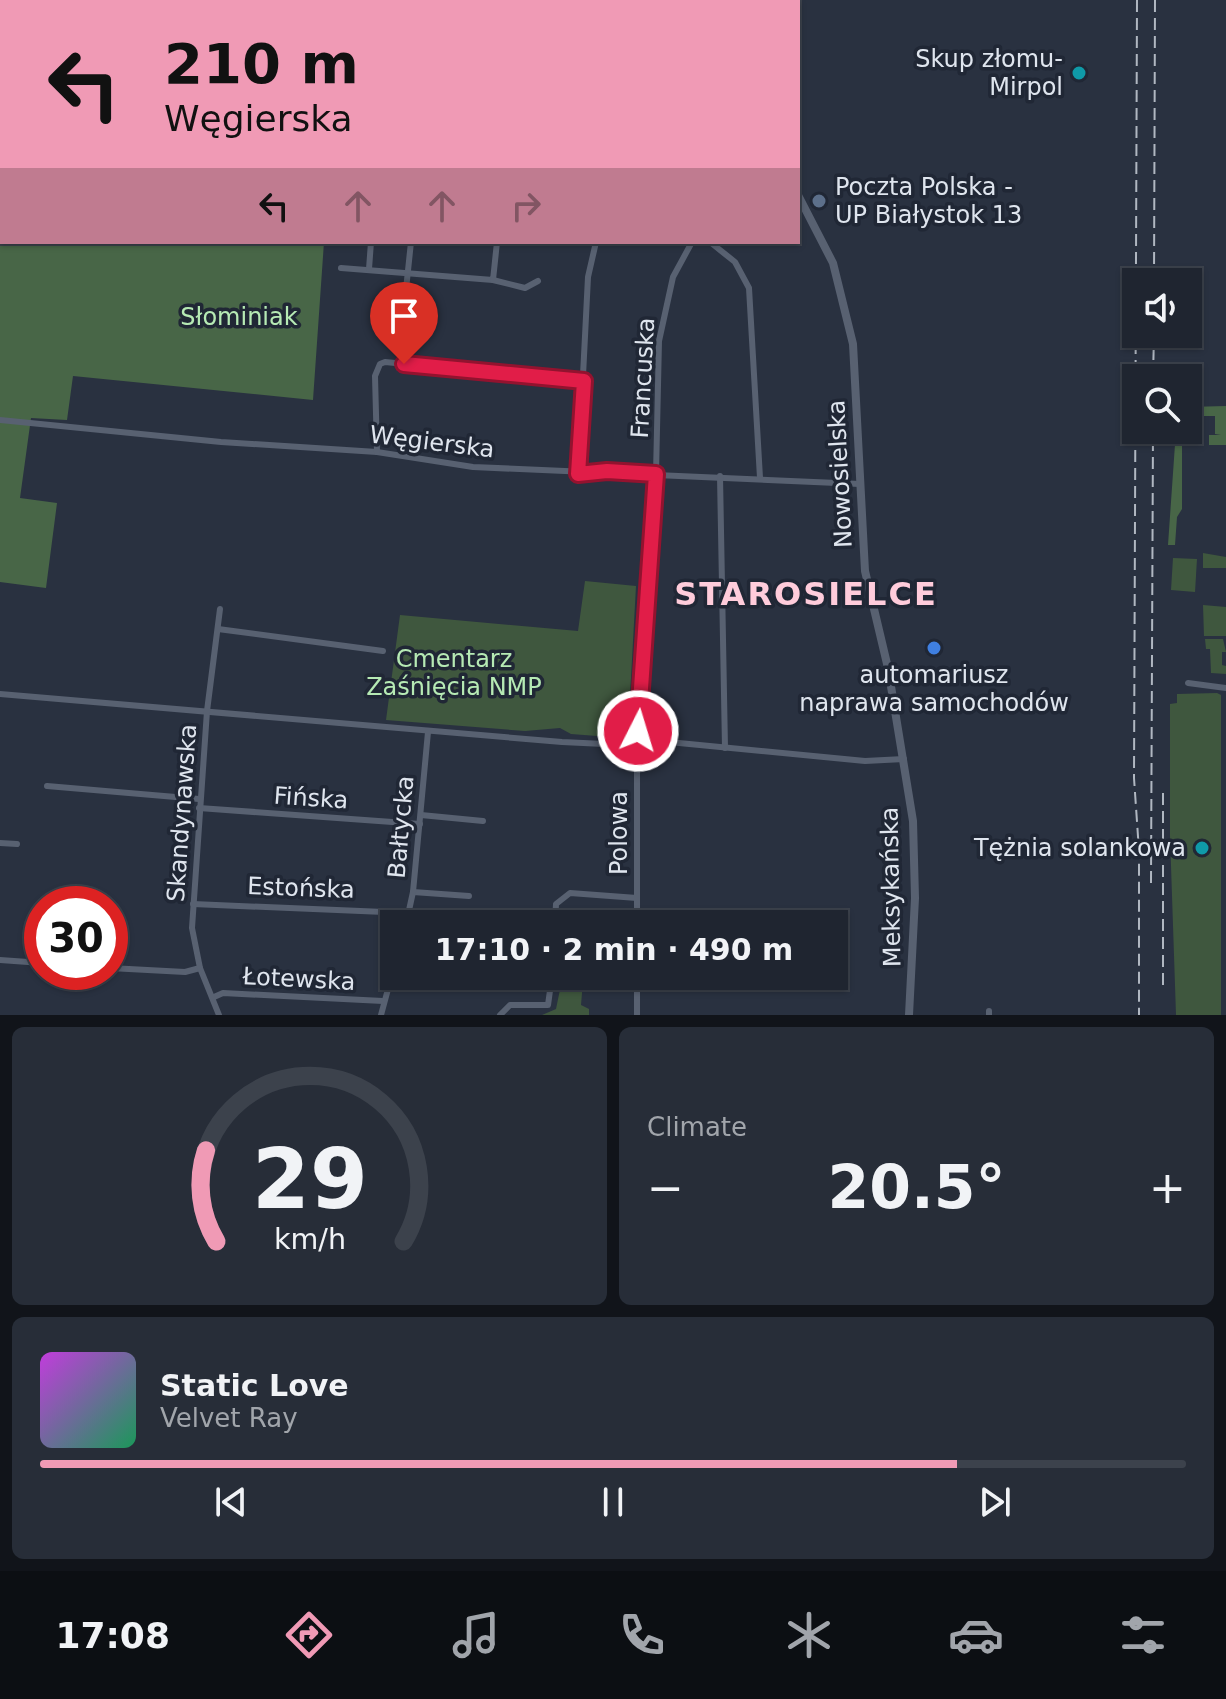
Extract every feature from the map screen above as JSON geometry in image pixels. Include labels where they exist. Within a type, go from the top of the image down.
[{"type":"street","name":"Nowosielska","points":[[800,199],[827,247],[847,310],[855,363],[865,571],[888,668],[904,759]]},
{"type":"street","points":[[369,269],[371,244]]},
{"type":"street","points":[[404,364],[411,244]]},
{"type":"street","points":[[493,280],[497,244]]},
{"type":"street","points":[[578,474],[588,277],[596,244]]},
{"type":"street","name":"Francuska","points":[[637,742],[656,474],[659,341],[673,277],[691,244]]},
{"type":"street","points":[[712,244],[735,262],[749,288],[760,478]]},
{"type":"street","points":[[341,268],[493,280],[525,288],[538,281]]},
{"type":"street","points":[[377,452],[376,369],[385,362],[584,381]]},
{"type":"street","name":"Węgierska","points":[[0,420],[221,442],[377,452],[473,467],[860,484]]},
{"type":"street","points":[[720,476],[725,748]]},
{"type":"street","name":"Skandynawska","points":[[219,1015],[193,946],[193,904],[207,711],[220,609]]},
{"type":"street","points":[[218,629],[383,651]]},
{"type":"street","points":[[1188,683],[1226,688]]},
{"type":"street","points":[[0,694],[590,744],[648,740],[865,761],[904,759]]},
{"type":"street","name":"Bałtycka","points":[[409,910],[428,732]]},
{"type":"street","name":"Polowa","points":[[637,742],[637,910]]},
{"type":"street","name":"Meksykańska","points":[[904,759],[913,821],[915,898],[909,1015]]},
{"type":"street","points":[[47,786],[199,799]]},
{"type":"street","name":"Fińska","points":[[199,808],[420,824]]},
{"type":"street","points":[[421,815],[483,821]]},
{"type":"street","points":[[0,843],[17,844]]},
{"type":"street","points":[[413,892],[469,896]]},
{"type":"street","points":[[556,910],[556,904],[570,893],[637,898]]},
{"type":"street","name":"Estońska","points":[[193,904],[380,912]]},
{"type":"street","points":[[0,960],[24,962]]},
{"type":"street","points":[[128,969],[185,972],[200,968]]},
{"type":"street","points":[[381,1015],[387,990]]},
{"type":"street","points":[[500,1015],[510,1005],[548,1005],[550,990]]},
{"type":"street","points":[[637,990],[637,1015]]},
{"type":"street","name":"Łotewska","points":[[214,997],[223,993],[383,1001]]},
{"type":"green space","name":"Słominiak","points":[[0,244],[324,244],[313,400],[73,376],[67,420],[31,418],[20,498],[57,503],[46,588],[0,582]]},
{"type":"green space","points":[[1226,406],[1226,445],[1209,445],[1209,435],[1221,435],[1215,434],[1215,416],[1202,416],[1202,407]]},
{"type":"green space","points":[[1175,444],[1182,444],[1182,509],[1177,517],[1175,545],[1168,545]]},
{"type":"green space","points":[[1203,553],[1226,557],[1226,568],[1203,568]]},
{"type":"green space","points":[[1173,558],[1197,559],[1195,592],[1171,590]]},
{"type":"green space","name":"Cmentarz Zaśnięcia NMP","points":[[585,581],[636,586],[628,733],[623,738],[571,734],[560,728],[525,731],[386,720],[400,615],[578,631]]},
{"type":"green space","points":[[1203,605],[1226,607],[1226,636],[1204,636]]},
{"type":"green space","points":[[1205,639],[1223,639],[1226,652],[1222,652],[1222,665],[1226,666],[1226,674],[1211,673],[1210,649],[1206,649]]},
{"type":"green space","points":[[1177,694],[1221,695],[1221,1015],[1176,1015],[1170,836],[1170,704],[1177,703]]},
{"type":"green space","points":[[560,990],[582,990],[581,1005],[589,1009],[589,1015],[542,1015],[556,1009]]},
{"type":"railway","points":[[1137,0],[1134,778],[1139,851],[1139,1015]]},
{"type":"railway","points":[[1154,268],[1155,0]]},
{"type":"railway","points":[[1153,364],[1154,348]]},
{"type":"railway","points":[[1151,883],[1153,444]]},
{"type":"railway","points":[[1163,789],[1163,985]]},
{"type":"place","name":"Skup złomu- Mirpol","points":[[1079,73]]},
{"type":"place","name":"Poczta Polska - UP Białystok 13","points":[[819,201]]},
{"type":"place","name":"automariusz naprawa samochodów","points":[[934,648]]},
{"type":"place","name":"Tężnia solankowa","points":[[1202,848]]},
{"type":"district","name":"STAROSIELCE","points":[[806,594]]},
{"type":"route","points":[[404,364],[584,381],[578,474],[607,471],[656,474],[638,731]]}]
